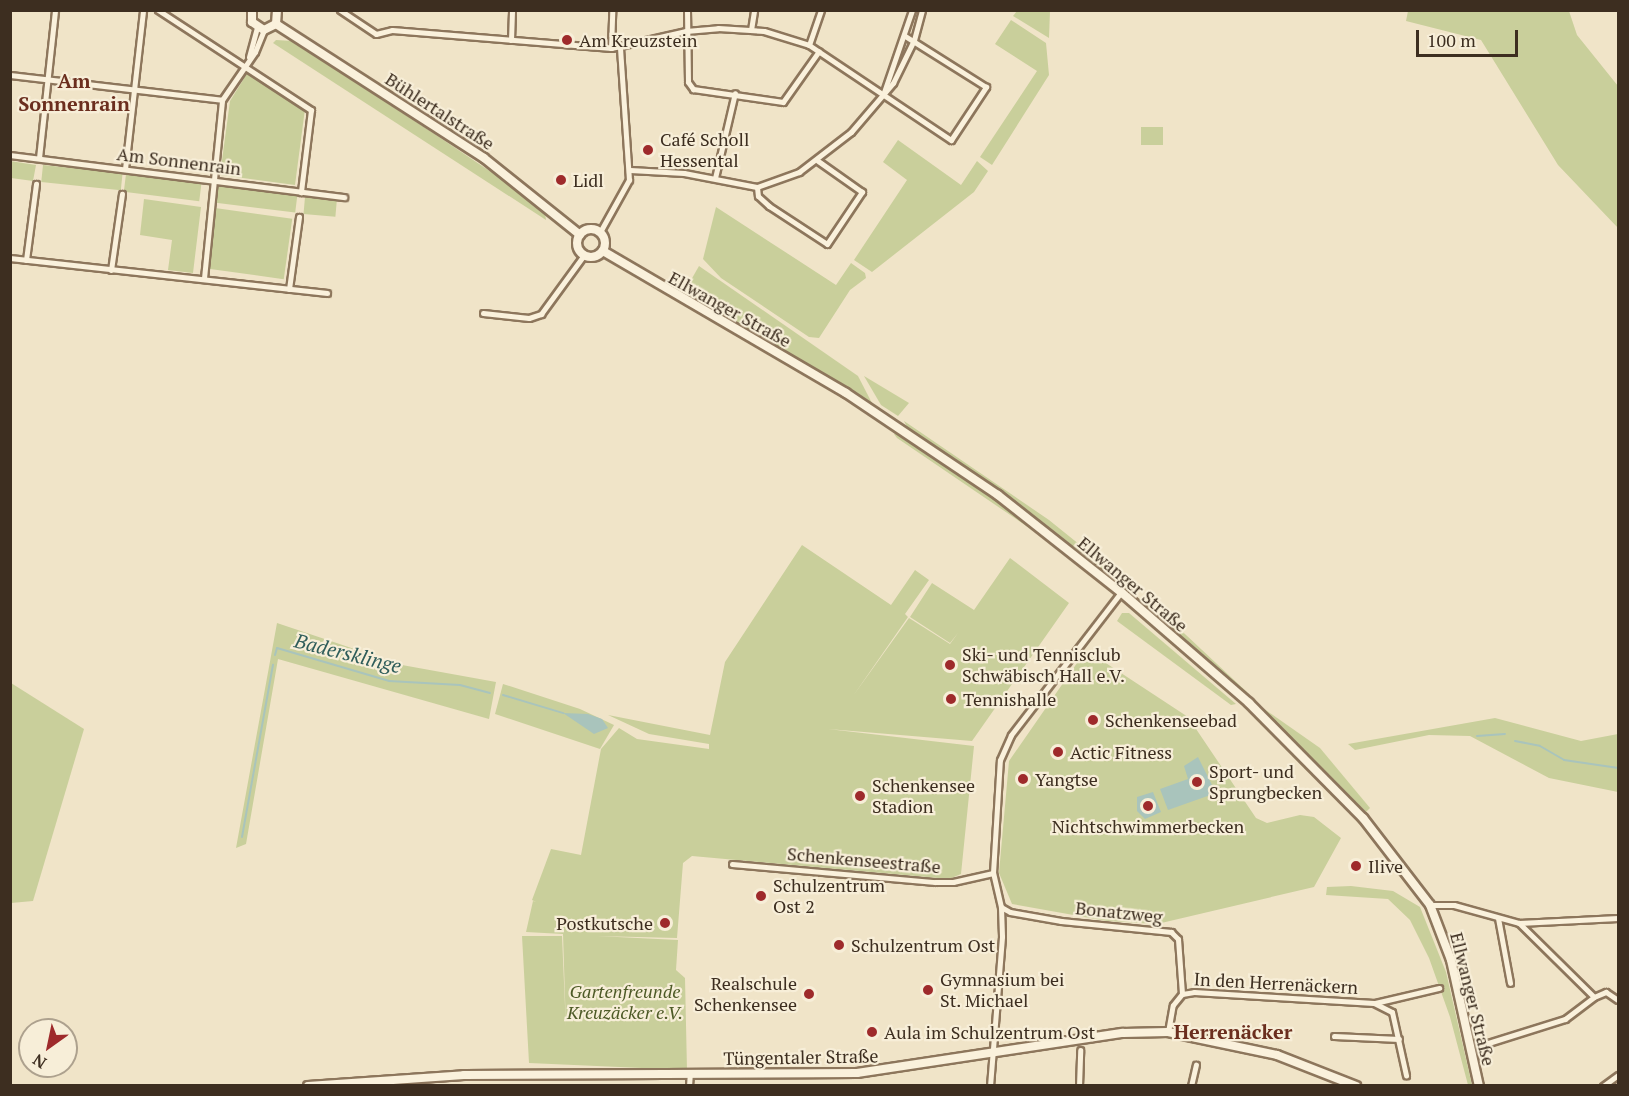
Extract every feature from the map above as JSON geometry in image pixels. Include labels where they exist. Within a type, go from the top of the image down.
[{"type":"main road","points":[[252,10],[251,19],[260,29],[276,24],[277,10]]},
{"type":"main road","name":"Bühlertalstraße","points":[[276,24],[484,158],[580,236]]},
{"type":"main road","points":[[587,230],[600,232],[605,243],[603,251],[592,257],[584,255],[578,248],[580,236],[587,230]]},
{"type":"main road","name":"Ellwanger Straße","points":[[603,251],[898,426],[998,495],[1121,592],[1249,703],[1363,818],[1430,905],[1451,960],[1479,1086]]},
{"type":"main road","name":"Tüngentaler Straße","points":[[308,1086],[464,1075],[857,1073],[1123,1033],[1168,1032],[1277,1055],[1356,1086]]},
{"type":"street","points":[[39,158],[55,10]]},
{"type":"street","points":[[125,169],[143,10]]},
{"type":"street","points":[[158,10],[312,112],[301,192]]},
{"type":"street","points":[[340,10],[376,34],[392,30],[611,48],[620,48],[686,31],[751,30],[809,45],[951,140],[986,87],[905,36]]},
{"type":"street","points":[[511,40],[512,10]]},
{"type":"street","points":[[611,48],[612,10]]},
{"type":"street","points":[[687,10],[689,87],[783,102],[819,51]]},
{"type":"street","points":[[751,30],[754,10]]},
{"type":"street","points":[[809,45],[821,10]]},
{"type":"street","points":[[883,94],[905,36],[912,10]]},
{"type":"street","points":[[630,170],[715,178],[757,187],[788,178],[818,161],[865,118],[904,66],[922,10]]},
{"type":"street","points":[[204,278],[222,100],[244,67],[260,29]]},
{"type":"street","points":[[600,232],[624,194],[630,170],[620,48]]},
{"type":"street","points":[[10,75],[222,100]]},
{"type":"street","points":[[715,178],[735,93]]},
{"type":"street","name":"Am Sonnenrain","points":[[10,155],[344,197]]},
{"type":"street","points":[[757,187],[758,196],[769,206],[827,244],[862,192],[818,161]]},
{"type":"street","points":[[26,260],[36,184]]},
{"type":"street","points":[[111,270],[122,194]]},
{"type":"street","points":[[290,289],[299,217]]},
{"type":"street","points":[[483,313],[529,318],[541,314],[584,255]]},
{"type":"street","points":[[10,258],[204,278],[327,294]]},
{"type":"street","points":[[990,1086],[1002,936],[1001,907],[993,873],[993,824],[1003,750],[1085,634],[1121,592]]},
{"type":"street","name":"Schenkenseestraße","points":[[732,864],[935,882],[953,882],[993,873]]},
{"type":"street","points":[[1430,905],[1455,905],[1519,923],[1618,918]]},
{"type":"street","name":"Bonatzweg","points":[[1001,907],[1010,912],[1060,921],[1171,932],[1178,939],[1182,994]]},
{"type":"street","points":[[1498,918],[1510,983]]},
{"type":"street","points":[[1519,923],[1594,997]]},
{"type":"street","name":"In den Herrenäckern","points":[[1168,1032],[1173,1005],[1182,994],[1194,992],[1374,1003],[1439,988]]},
{"type":"street","points":[[1485,1044],[1565,1019],[1594,997],[1605,992],[1618,1000]]},
{"type":"street","name":"In den Herrenäckern","points":[[1374,1003],[1392,1012],[1406,1075]]},
{"type":"street","points":[[1334,1036],[1399,1039]]},
{"type":"street","points":[[1079,1086],[1080,1050]]},
{"type":"street","points":[[1191,1086],[1196,1065]]},
{"type":"street","points":[[688,1086],[690,1073]]},
{"type":"street","points":[[1603,1086],[1618,1075]]},
{"type":"green space","points":[[1017,11],[1050,11],[1049,38],[1013,16]]},
{"type":"green space","points":[[1408,11],[1569,11],[1577,35],[1618,86],[1618,228],[1558,165],[1481,40],[1406,21]]},
{"type":"green space","points":[[1011,20],[1046,43],[1049,75],[992,165],[980,157],[1037,71],[995,44]]},
{"type":"green space","points":[[276,40],[292,41],[433,133],[503,180],[545,213],[546,220],[273,43]]},
{"type":"green space","points":[[248,72],[305,109],[295,185],[220,175],[230,101]]},
{"type":"green space","points":[[1141,127],[1163,127],[1163,145],[1141,145]]},
{"type":"green space","points":[[898,140],[961,185],[977,161],[988,171],[974,192],[872,272],[854,260],[907,180],[883,162]]},
{"type":"green space","points":[[10,161],[36,165],[33,181],[11,178]]},
{"type":"green space","points":[[43,165],[123,173],[121,190],[41,182]]},
{"type":"green space","points":[[126,174],[201,183],[199,201],[124,192]]},
{"type":"green space","points":[[218,185],[297,195],[295,213],[216,203]]},
{"type":"green space","points":[[305,197],[337,200],[335,217],[304,214]]},
{"type":"green space","points":[[144,199],[201,207],[193,273],[168,270],[172,240],[140,235]]},
{"type":"green space","points":[[716,207],[836,285],[851,263],[865,273],[866,278],[850,290],[819,338],[809,337],[721,278],[703,259]]},
{"type":"green space","points":[[215,208],[292,219],[284,279],[207,268]]},
{"type":"green space","points":[[699,266],[858,376],[874,407],[683,294]]},
{"type":"green space","points":[[864,376],[909,403],[898,416],[881,405]]},
{"type":"green space","points":[[904,421],[1049,520],[1121,578],[1130,593],[1053,532],[908,429]]},
{"type":"green space","points":[[899,432],[1013,512],[1047,540],[897,438],[894,434]]},
{"type":"green space","name":"Gartenfreunde Kreuzäcker e.V.","points":[[802,545],[891,605],[915,570],[929,580],[905,614],[908,617],[853,696],[909,618],[950,644],[958,633],[950,643],[910,617],[932,583],[974,610],[1010,558],[1069,603],[972,741],[828,729],[974,746],[961,874],[949,879],[692,856],[683,863],[677,938],[597,936],[678,940],[676,970],[685,978],[687,1070],[529,1063],[522,936],[562,936],[566,1029],[563,934],[526,932],[533,901],[536,902],[532,900],[551,849],[581,855],[601,749],[619,728],[637,739],[709,749],[709,744],[649,734],[608,715],[710,735],[725,662]]},
{"type":"green space","points":[[1138,598],[1154,605],[1249,694],[1245,694]]},
{"type":"green space","points":[[1122,613],[1129,613],[1236,704],[1231,705],[1117,621]]},
{"type":"green space","points":[[277,623],[402,665],[496,682],[489,719],[278,659],[246,844],[236,848]]},
{"type":"green space","points":[[1086,650],[1188,717],[1256,818],[1267,823],[1300,815],[1314,817],[1341,838],[1314,887],[1157,924],[1107,921],[1012,904],[999,873],[1009,761]]},
{"type":"green space","points":[[11,683],[84,729],[33,901],[11,903]]},
{"type":"green space","points":[[503,684],[580,709],[614,725],[600,749],[495,714]]},
{"type":"green space","points":[[1260,706],[1320,748],[1370,808],[1366,812]]},
{"type":"green space","points":[[1495,718],[1581,741],[1618,734],[1618,792],[1549,778],[1470,736],[1429,735],[1355,750],[1348,744]]},
{"type":"green space","points":[[1351,886],[1393,891],[1420,907],[1446,972],[1472,1085],[1468,1085],[1450,1017],[1429,958],[1410,920],[1388,899],[1326,895],[1327,887]]},
{"type":"water","points":[[563,713],[588,714],[602,719],[608,728],[594,734]]},
{"type":"water","name":"Sport- und Sprungbecken","points":[[1198,757],[1216,793],[1168,810],[1160,789],[1188,779],[1184,766]]},
{"type":"water","name":"Nichtschwimmerbecken","points":[[1153,792],[1161,812],[1145,819],[1137,811],[1137,797]]},
{"type":"waterway","name":"Badersklinge","points":[[275,655],[277,648],[389,681],[460,685],[490,693]]},
{"type":"waterway","name":"Badersklinge","points":[[242,837],[273,665]]},
{"type":"waterway","name":"Badersklinge","points":[[503,695],[563,713]]},
{"type":"waterway","name":"Badersklinge","points":[[1477,736],[1505,734]]},
{"type":"waterway","name":"Badersklinge","points":[[1515,741],[1540,746],[1564,760],[1618,768]]},
{"type":"place","name":"Am Kreuzstein","points":[[567,40]]},
{"type":"place","name":"Café Scholl Hessental","points":[[648,150]]},
{"type":"place","name":"Lidl","points":[[561,180]]},
{"type":"place","name":"Ski- und Tennisclub Schwäbisch Hall e.V.","points":[[950,665]]},
{"type":"place","name":"Tennishalle","points":[[951,699]]},
{"type":"place","name":"Schenkenseebad","points":[[1093,720]]},
{"type":"place","name":"Actic Fitness","points":[[1058,752]]},
{"type":"place","name":"Yangtse","points":[[1023,779]]},
{"type":"place","name":"Sport- und Sprungbecken","points":[[1197,782]]},
{"type":"place","name":"Schenkensee Stadion","points":[[860,796]]},
{"type":"place","name":"Nichtschwimmerbecken","points":[[1148,806]]},
{"type":"place","name":"Ilive","points":[[1356,866]]},
{"type":"place","name":"Schulzentrum Ost 2","points":[[761,896]]},
{"type":"place","name":"Postkutsche","points":[[665,923]]},
{"type":"place","name":"Schulzentrum Ost","points":[[839,945]]},
{"type":"place","name":"Gymnasium bei St. Michael","points":[[928,990]]},
{"type":"place","name":"Realschule Schenkensee","points":[[809,994]]},
{"type":"place","name":"Aula im Schulzentrum Ost","points":[[872,1032]]},
{"type":"district","name":"Am Sonnenrain","points":[[74,92]]},
{"type":"district","name":"Herrenäcker","points":[[1233,1031]]}]
